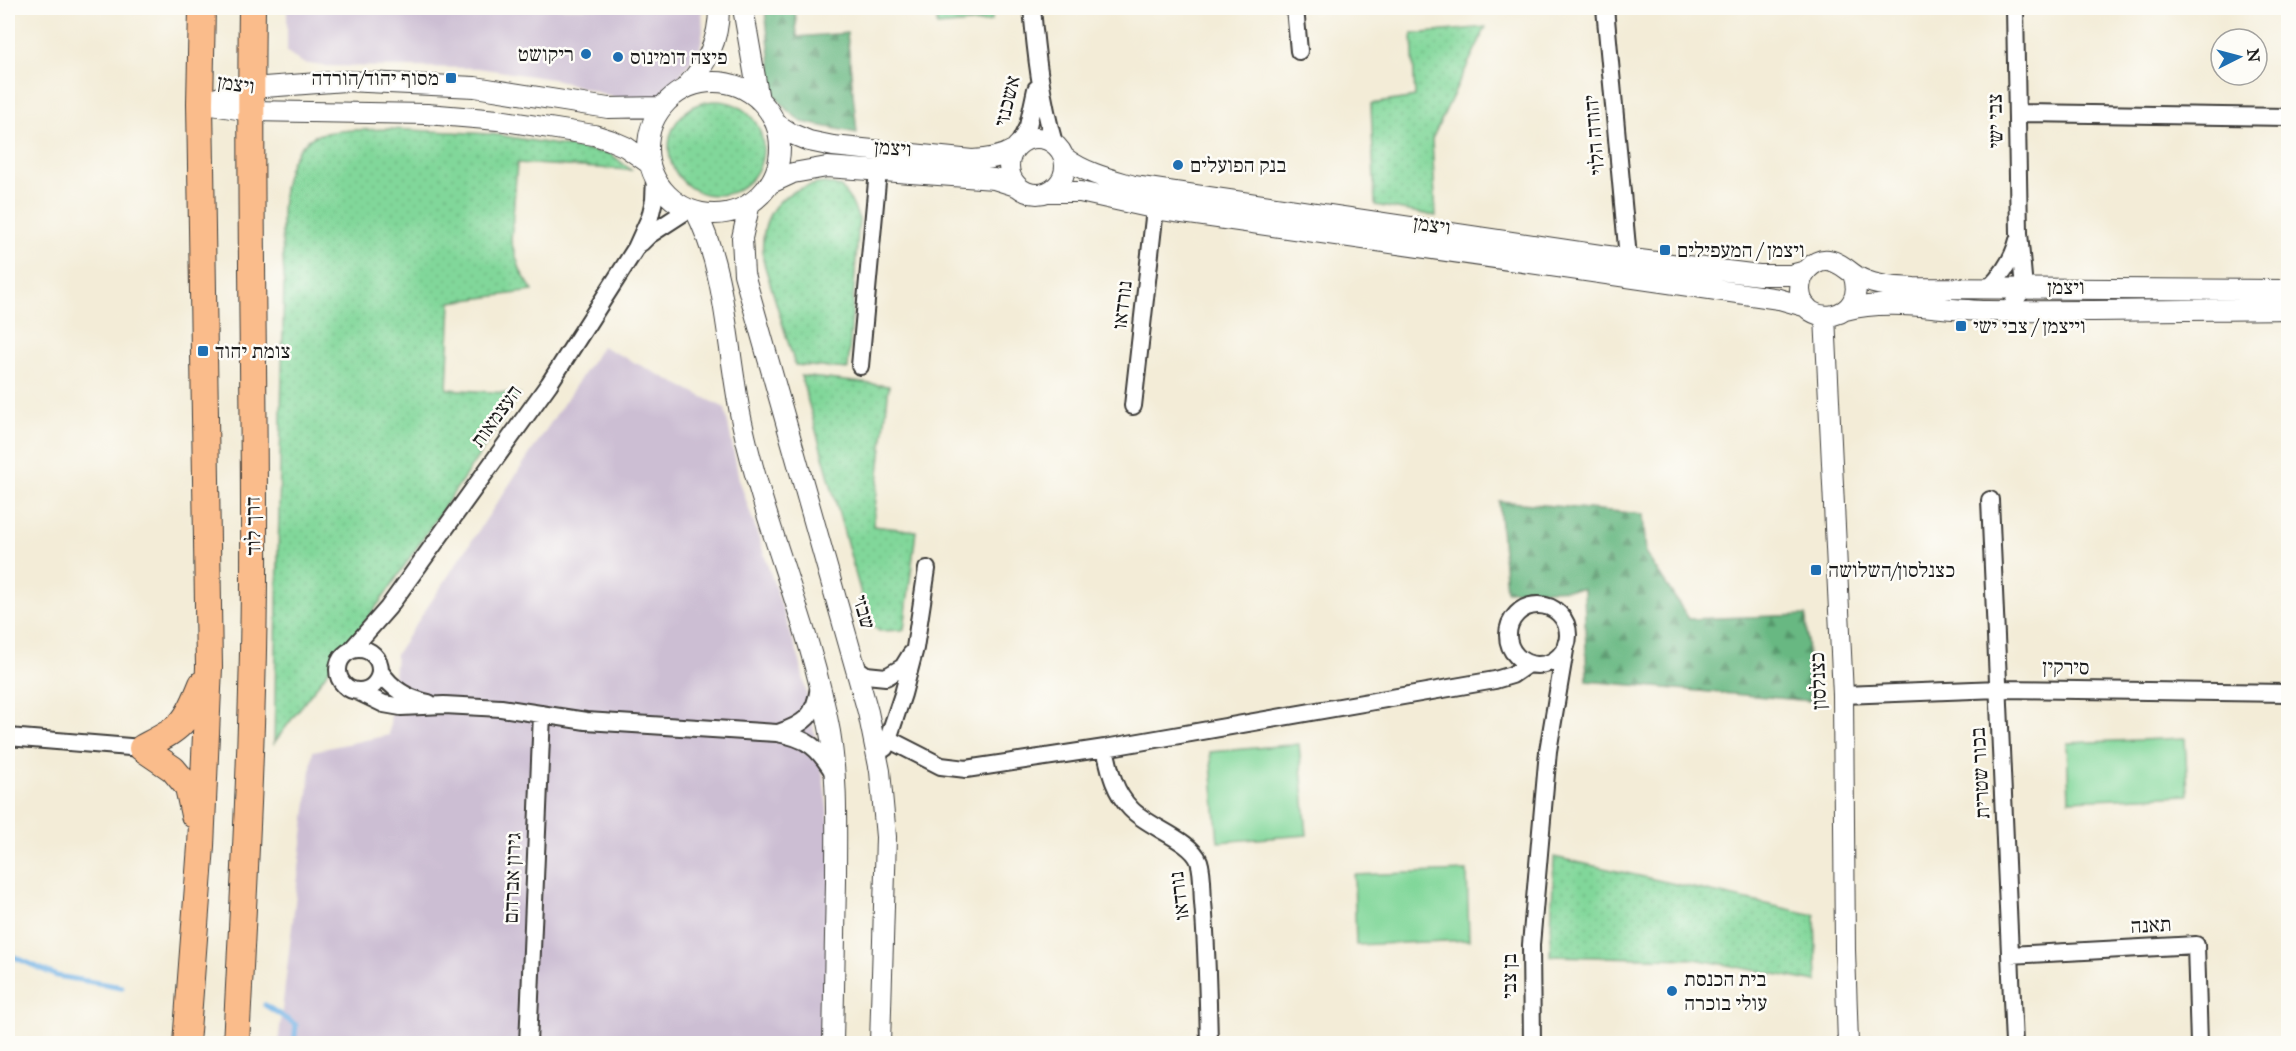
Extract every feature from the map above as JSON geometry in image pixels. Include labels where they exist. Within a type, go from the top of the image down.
[{"type":"main road","points":[[186,1044],[201,846],[209,667],[200,103],[202,8]]},
{"type":"main road","name":"דרך לוד","points":[[236,1044],[251,748],[254,616],[250,100],[252,8]]},
{"type":"main road","points":[[201,846],[188,787],[173,769],[142,748],[177,729],[191,713],[209,667]]},
{"type":"street","points":[[684,88],[707,60],[717,31],[719,8]]},
{"type":"street","points":[[743,8],[759,100]]},
{"type":"street","name":"אשכנזי","points":[[1032,8],[1044,107],[1059,151]]},
{"type":"street","points":[[1295,8],[1299,51]]},
{"type":"street","name":"יהודה הלוי","points":[[1605,8],[1628,258]]},
{"type":"street","name":"צבי ישי","points":[[2015,8],[2019,233],[2024,288]]},
{"type":"street","name":"אשכנזי","points":[[1016,147],[1028,126],[1034,104],[1038,70]]},
{"type":"street","name":"ויצמן","points":[[200,103],[250,100],[345,81],[382,81],[475,87],[608,108],[661,107]]},
{"type":"street","points":[[706,81],[724,82],[742,87],[759,100],[767,108],[775,123],[780,153],[769,184],[750,204],[738,210],[720,214],[693,210],[675,202],[662,189],[652,171],[648,138],[652,122],[661,107],[673,94],[706,81]]},
{"type":"street","name":"ויצמן","points":[[250,100],[498,120],[602,138],[626,147],[652,171]]},
{"type":"street","points":[[2017,113],[2289,117]]},
{"type":"street","name":"ויצמן","points":[[775,123],[809,141],[833,146],[972,160],[996,158],[1016,147]]},
{"type":"street","points":[[1036,137],[1059,151],[1064,175],[1057,188],[1049,192],[1032,194],[1016,186],[1009,172],[1010,158],[1016,147],[1036,137]]},
{"type":"street","name":"ויצמן","points":[[1059,151],[1077,167],[1110,180],[1134,186],[1759,275],[1791,275],[1806,272]]},
{"type":"street","name":"ויצמן","points":[[769,184],[793,173],[827,167],[994,179],[1016,186]]},
{"type":"street","name":"העצמאות","points":[[351,650],[388,608],[549,384],[636,248],[650,217],[654,200],[652,171]]},
{"type":"street","points":[[860,366],[878,171]]},
{"type":"street","name":"ויצמן","points":[[1049,192],[1080,192],[1155,209],[1779,299],[1816,311]]},
{"type":"street","name":"שבזי","points":[[750,204],[742,238],[744,274],[868,712],[879,765],[886,837],[880,1044]]},
{"type":"street","name":"נורדאו","points":[[1133,406],[1155,209]]},
{"type":"street","points":[[693,210],[705,229],[714,262],[738,402],[757,485],[820,686],[829,729],[837,817],[833,1044]]},
{"type":"street","name":"העצמאות","points":[[636,248],[649,235],[693,210]]},
{"type":"street","name":"צבי ישי","points":[[1989,288],[2001,276],[2009,263],[2016,249],[2019,233]]},
{"type":"street","points":[[1832,260],[1847,267],[1852,274],[1856,282],[1856,294],[1845,310],[1834,316],[1816,311],[1801,296],[1801,282],[1806,272],[1815,263],[1832,260]]},
{"type":"street","name":"ויצמן","points":[[1852,274],[1872,283],[1888,286],[2289,290]]},
{"type":"street","points":[[2008,311],[2024,288]]},
{"type":"street","name":"ויצמן","points":[[1845,310],[1889,305],[2008,311],[2289,309]]},
{"type":"street","name":"כצנלסון","points":[[1816,311],[1843,695],[1848,1044]]},
{"type":"street","name":"בכור שטרית","points":[[1990,500],[2014,1044]]},
{"type":"street","points":[[879,765],[915,648],[927,569]]},
{"type":"street","points":[[888,739],[941,766],[966,769],[1105,748],[1495,680],[1512,675],[1533,664],[1555,659],[1566,644],[1566,625],[1561,616],[1544,606],[1534,605],[1524,609],[1510,623],[1509,643],[1513,652],[1533,664],[1546,673],[1556,707]]},
{"type":"street","name":"העצמאות","points":[[379,664],[379,630],[388,608]]},
{"type":"street","name":"בן צבי","points":[[1532,1044],[1531,945],[1548,751],[1566,644]]},
{"type":"street","points":[[855,667],[866,675],[886,677],[903,667],[915,648]]},
{"type":"street","points":[[444,705],[421,701],[389,684],[379,664],[366,649],[351,650],[340,659],[337,673],[345,686],[384,704],[401,707],[444,705],[501,708],[621,724],[777,733],[798,737],[811,744],[825,759],[835,776]]},
{"type":"street","points":[[357,692],[376,684],[379,664]]},
{"type":"street","points":[[777,733],[796,727],[807,720],[817,704],[820,686]]},
{"type":"street","name":"סירקין","points":[[1843,695],[1999,689],[2289,693]]},
{"type":"street","name":"גירון אברהם","points":[[528,1044],[542,714]]},
{"type":"street","points":[[8,737],[142,748]]},
{"type":"street","name":"נורדאו","points":[[1105,748],[1111,777],[1119,795],[1144,821],[1192,851],[1199,861],[1206,932],[1209,1044]]},
{"type":"street","name":"תאנה","points":[[2010,955],[2196,945],[2199,1044]]},
{"type":"shaded area","points":[[287,8],[702,8],[703,31],[700,49],[670,89],[650,103],[626,101],[558,80],[478,68],[323,66],[303,63],[287,52]]},
{"type":"shaded area","points":[[602,346],[725,408],[739,479],[800,661],[823,775],[833,854],[829,1043],[278,1044],[313,751],[389,735],[396,654]]},
{"type":"green space","points":[[765,8],[795,8],[797,37],[847,33],[857,133],[802,122],[787,110],[774,94]]},
{"type":"green space","points":[[937,8],[992,8],[992,21],[937,26]]},
{"type":"green space","points":[[1486,27],[1432,139],[1436,216],[1375,205],[1371,104],[1415,97],[1412,34]]},
{"type":"green space","points":[[716,101],[734,105],[749,115],[759,130],[763,148],[759,166],[749,181],[734,191],[716,195],[698,191],[683,181],[673,166],[669,148],[673,130],[683,115],[698,105]]},
{"type":"green space","points":[[389,129],[492,134],[611,154],[631,170],[517,163],[511,241],[521,272],[533,291],[451,302],[447,389],[520,394],[385,595],[274,743],[284,279],[282,222],[286,180],[291,162],[301,147],[315,136],[340,131]]},
{"type":"green space","points":[[825,183],[841,187],[851,201],[859,219],[848,369],[795,365],[763,260],[765,229],[775,206],[795,191]]},
{"type":"green space","points":[[801,376],[889,386],[873,526],[916,531],[904,630],[879,631],[869,623]]},
{"type":"green space","points":[[1499,501],[1643,514],[1646,554],[1689,619],[1806,615],[1810,701],[1587,681],[1584,589],[1506,591]]},
{"type":"green space","points":[[2185,738],[2188,795],[2069,800],[2067,743]]},
{"type":"green space","points":[[1299,744],[1307,835],[1218,842],[1210,752]]},
{"type":"green space","points":[[1554,857],[1815,915],[1817,982],[1695,959],[1550,956]]},
{"type":"green space","points":[[1467,871],[1469,940],[1356,945],[1354,875]]},
{"type":"waterway","points":[[8,954],[57,976],[122,987]]},
{"type":"waterway","points":[[265,1005],[296,1025],[294,1044]]},
{"type":"place","name":"ריקושט","points":[[586,54]]},
{"type":"place","name":"פיצה דומינוס","points":[[618,57]]},
{"type":"place","name":"מסוף יהוד/הורדה","points":[[451,78]]},
{"type":"place","name":"בנק הפועלים","points":[[1178,165]]},
{"type":"place","name":"ויצמן / המעפילים","points":[[1665,250]]},
{"type":"place","name":"וייצמן / צבי ישי","points":[[1961,326]]},
{"type":"place","name":"צומת יהוד","points":[[203,351]]},
{"type":"place","name":"כצנלסון/השלושה","points":[[1816,570]]},
{"type":"place","name":"בית הכנסת עולי בוכרה","points":[[1672,991]]}]
